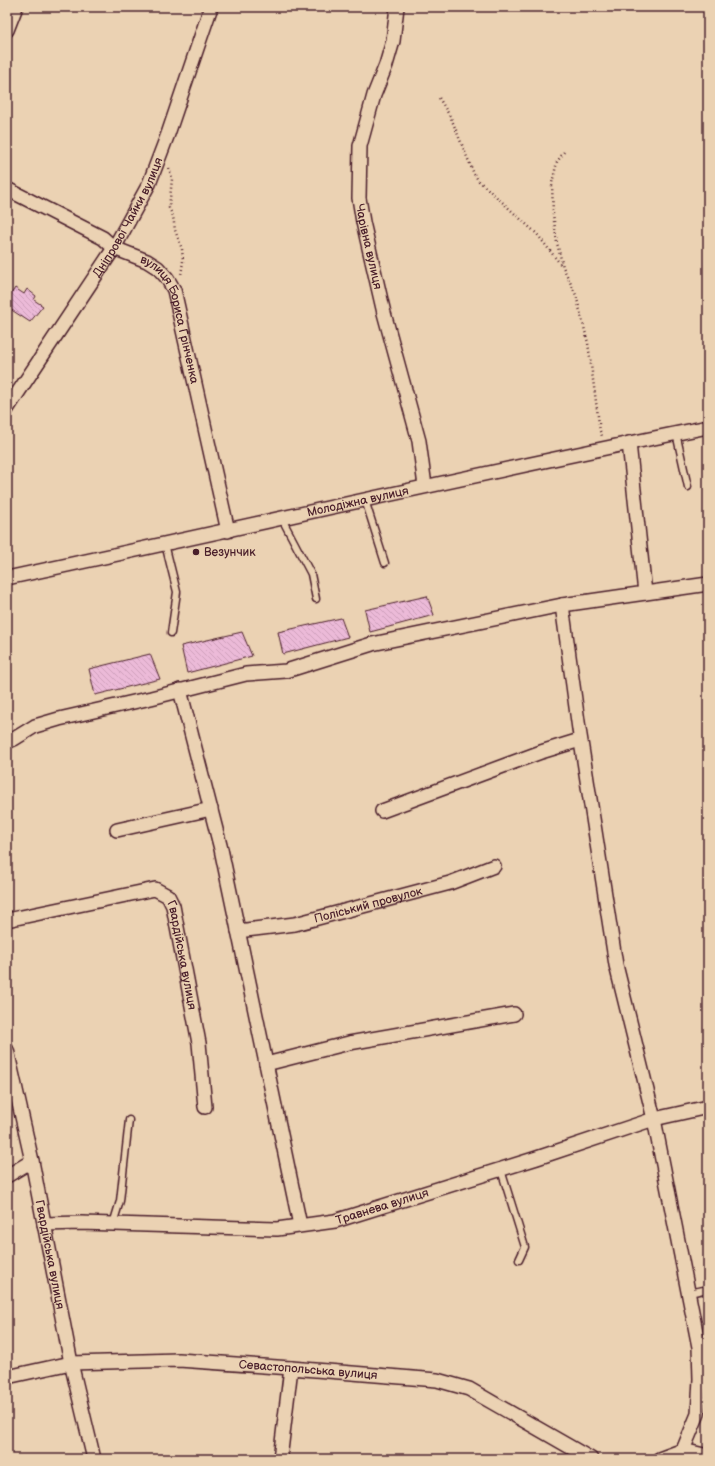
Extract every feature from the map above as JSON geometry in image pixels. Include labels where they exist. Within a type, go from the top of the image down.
[{"type":"street","points":[[7,30],[16,7]]},
{"type":"street","name":"Дніпрової Чайки вулиця","points":[[7,409],[114,248],[149,184],[211,7]]},
{"type":"street","name":"Чарівна вулиця","points":[[397,7],[393,41],[386,65],[374,95],[360,146],[359,198],[384,313],[419,441],[425,486]]},
{"type":"street","name":"вулиця Бориса Грінченка","points":[[7,189],[103,238],[114,248],[147,261],[158,268],[167,278],[174,290],[228,531]]},
{"type":"street","name":"Молодіжна вулиця","points":[[7,578],[228,531],[425,486],[708,427]]},
{"type":"street","points":[[629,443],[645,593]]},
{"type":"street","points":[[7,742],[35,726],[246,674],[286,671],[372,644],[562,605],[708,584]]},
{"type":"street","points":[[562,605],[580,740],[616,965],[654,1120],[700,1347],[698,1414],[683,1450]]},
{"type":"street","points":[[180,690],[221,849],[300,1226]]},
{"type":"street","points":[[382,812],[541,752],[580,740]]},
{"type":"street","points":[[117,830],[211,810]]},
{"type":"street","name":"Поліський провулок","points":[[238,931],[295,924],[450,883],[494,866]]},
{"type":"street","name":"Гвардійська вулиця","points":[[7,920],[155,889],[168,896],[172,906],[198,1043],[205,1107]]},
{"type":"street","points":[[266,1064],[349,1043],[514,1014]]},
{"type":"street","name":"Гвардійська вулиця","points":[[7,1050],[32,1161],[71,1363],[94,1459]]},
{"type":"street","name":"Травнева вулиця","points":[[44,1224],[81,1223],[277,1229],[336,1220],[501,1170],[654,1120],[708,1107]]},
{"type":"street","points":[[7,1176],[32,1161]]},
{"type":"street","name":"Севастопольська вулиця","points":[[7,1377],[71,1363],[178,1360],[436,1380],[468,1389],[591,1459]]},
{"type":"street","points":[[280,1459],[290,1368]]},
{"type":"street","points":[[659,1459],[683,1450],[708,1456]]},
{"type":"lane","points":[[676,433],[688,487]]},
{"type":"lane","points":[[365,500],[385,563]]},
{"type":"lane","points":[[282,519],[312,574],[316,599]]},
{"type":"lane","points":[[165,544],[177,592],[171,633]]},
{"type":"lane","points":[[113,1224],[120,1201],[129,1120]]},
{"type":"lane","points":[[501,1170],[525,1247],[519,1260]]},
{"type":"lane","points":[[689,1293],[708,1289]]},
{"type":"path","points":[[439,98],[451,118],[478,181],[537,234],[563,267]]},
{"type":"path","points":[[163,147],[172,179],[169,208],[173,216],[175,230],[182,249],[183,261],[180,282]]},
{"type":"path","points":[[564,152],[558,162],[552,184],[553,214],[557,243],[563,267],[576,295],[588,343],[600,431],[606,448]]},
{"type":"building","points":[[15,288],[24,294],[27,289],[36,296],[34,300],[43,306],[30,322],[7,307],[7,300]]},
{"type":"building","points":[[427,596],[434,615],[370,632],[365,610]]},
{"type":"building","points":[[341,618],[348,637],[283,654],[278,632]]},
{"type":"building","points":[[242,632],[252,656],[187,673],[181,646]]},
{"type":"building","points":[[150,654],[160,679],[95,695],[89,669]]},
{"type":"place","name":"Везунчик","points":[[196,552]]}]
